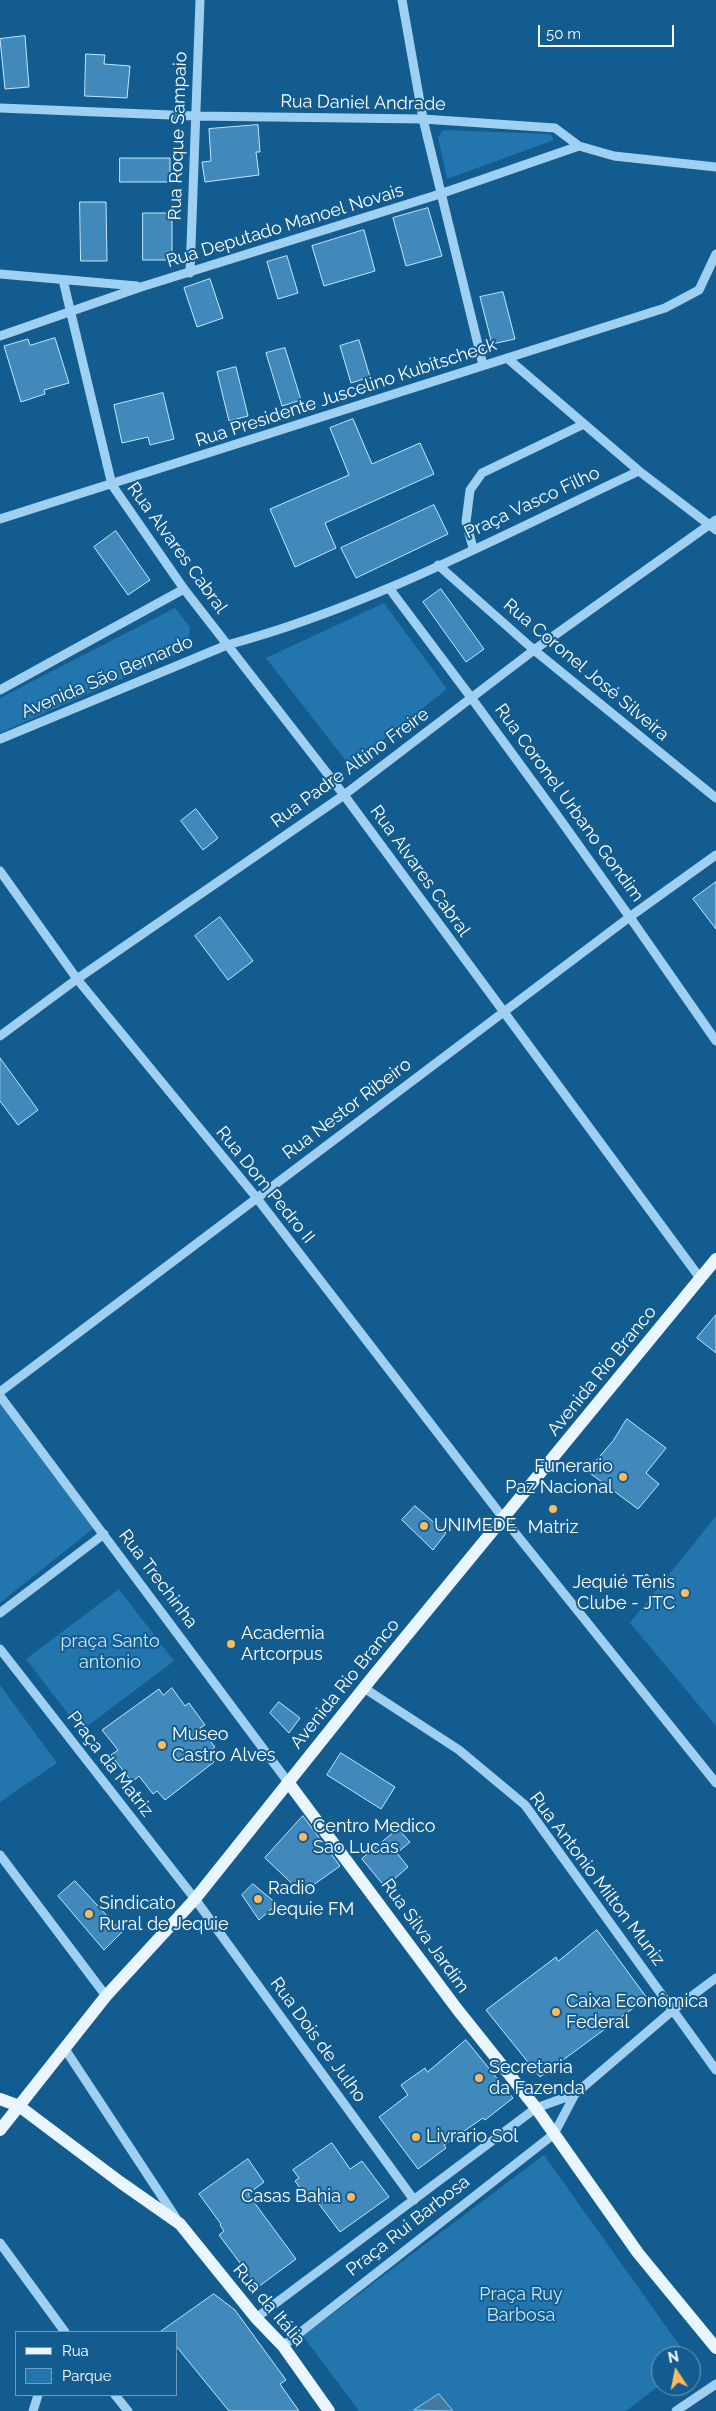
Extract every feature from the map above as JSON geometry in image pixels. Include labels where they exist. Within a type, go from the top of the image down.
[{"type":"main road","name":"Avenida Rio Branco","points":[[0,2130],[106,1996],[195,1898],[364,1688],[716,1259]]},
{"type":"main road","name":"Rua Silva Jardim","points":[[288,1782],[458,2009],[536,2108]]},
{"type":"main road","name":"Rua da Itália","points":[[0,2099],[19,2106],[120,2182],[180,2224],[256,2318],[283,2346],[329,2411]]},
{"type":"main road","points":[[536,2108],[638,2253],[716,2348]]},
{"type":"street","name":"Rua Roque Sampaio","points":[[190,272],[200,0]]},
{"type":"street","points":[[402,0],[423,120],[483,365]]},
{"type":"street","name":"Rua Daniel Andrade","points":[[0,108],[195,116],[423,120],[555,128],[579,146],[614,156],[716,167]]},
{"type":"street","name":"Rua Deputado Manoel Novais","points":[[0,336],[141,287],[440,194],[579,146]]},
{"type":"street","name":"Rua Presidente Juscelino Kubitscheck","points":[[0,519],[665,308],[698,290],[716,254]]},
{"type":"street","points":[[0,274],[141,287]]},
{"type":"street","points":[[64,280],[112,485]]},
{"type":"street","points":[[507,358],[640,471],[714,525]]},
{"type":"street","points":[[473,548],[466,522],[470,490],[482,473],[584,424]]},
{"type":"street","name":"Praça Vasco Filho","points":[[389,588],[640,471]]},
{"type":"street","name":"Rua Alvares Cabral","points":[[112,485],[184,589],[344,795],[700,1278]]},
{"type":"street","name":"Rua Padre Altino Freire","points":[[0,1036],[77,979],[344,795],[534,650],[714,525]]},
{"type":"street","name":"Rua Coronel José Silveira","points":[[438,565],[534,650],[716,798]]},
{"type":"street","name":"Avenida São Bernardo","points":[[0,740],[227,645],[267,635],[389,588]]},
{"type":"street","name":"Rua Coronel Urbano Gondim","points":[[389,588],[472,698],[630,916],[716,1041]]},
{"type":"street","name":"Avenida São Bernardo","points":[[0,690],[184,589]]},
{"type":"street","name":"Rua Nestor Ribeiro","points":[[0,1394],[256,1197],[630,916],[716,855]]},
{"type":"street","name":"Rua Dom Pedro II","points":[[0,872],[77,979],[256,1197],[504,1519],[716,1783]]},
{"type":"street","name":"Rua Trechinha","points":[[0,1394],[288,1782]]},
{"type":"street","points":[[0,1613],[104,1534]]},
{"type":"street","name":"Praça da Matriz","points":[[0,1649],[195,1898]]},
{"type":"street","name":"Rua Antonio Milton Muniz","points":[[364,1688],[459,1750],[525,1805],[716,2070]]},
{"type":"street","points":[[0,1855],[106,1996]]},
{"type":"street","name":"Rua Dois de Julho","points":[[195,1898],[414,2200]]},
{"type":"street","points":[[256,2318],[536,2108],[575,2094],[673,2010],[716,1978]]},
{"type":"street","name":"Rua da Itália","points":[[65,2049],[180,2224]]},
{"type":"street","points":[[554,2134],[575,2094]]},
{"type":"street","name":"Praça Rui Barbosa","points":[[283,2346],[554,2134]]},
{"type":"street","points":[[0,2243],[36,2289],[60,2330]]},
{"type":"street","points":[[676,2411],[716,2384]]},
{"type":"street","points":[[33,2411],[38,2396]]},
{"type":"street","points":[[116,2396],[128,2411]]},
{"type":"green space","points":[[443,130],[550,134],[554,140],[447,179],[438,137]]},
{"type":"green space","points":[[384,603],[447,689],[350,766],[266,658]]},
{"type":"green space","points":[[175,608],[190,627],[189,640],[182,652],[0,733],[0,698]]},
{"type":"green space","points":[[0,1403],[95,1527],[0,1603]]},
{"type":"green space","name":"Jequié Tênis Clube - JTC","points":[[716,1516],[716,1726],[630,1623]]},
{"type":"green space","name":"praça Santo antonio","points":[[119,1589],[174,1661],[81,1731],[26,1659]]},
{"type":"green space","points":[[0,1685],[57,1763],[0,1802]]},
{"type":"green space","name":"Praça Ruy Barbosa","points":[[544,2155],[680,2346],[651,2346],[651,2392],[626,2411],[359,2411],[303,2336]]},
{"type":"shaded area","points":[[439,2394],[453,2411],[414,2410]]},
{"type":"building","points":[[25,36],[29,87],[5,89],[0,39]]},
{"type":"building","points":[[86,54],[105,55],[104,64],[130,66],[127,98],[85,96]]},
{"type":"building","points":[[258,125],[260,152],[256,152],[259,175],[205,182],[202,162],[211,161],[209,129]]},
{"type":"building","points":[[120,158],[170,158],[170,182],[120,182]]},
{"type":"building","points":[[80,202],[106,202],[107,261],[81,261]]},
{"type":"building","points":[[428,208],[442,256],[406,266],[393,218]]},
{"type":"building","points":[[143,213],[172,213],[172,260],[143,260]]},
{"type":"building","points":[[364,230],[375,271],[324,286],[312,246]]},
{"type":"building","points":[[287,256],[298,293],[278,299],[267,262]]},
{"type":"building","points":[[210,279],[223,318],[197,327],[184,288]]},
{"type":"building","points":[[503,292],[515,339],[492,344],[480,297]]},
{"type":"building","points":[[55,338],[69,383],[44,390],[45,394],[21,402],[4,346],[28,339],[30,345]]},
{"type":"building","points":[[359,340],[370,377],[351,383],[340,346]]},
{"type":"building","points":[[285,348],[301,400],[282,406],[266,353]]},
{"type":"building","points":[[236,367],[248,416],[229,421],[217,372]]},
{"type":"building","points":[[163,393],[174,439],[150,445],[148,437],[122,443],[114,405]]},
{"type":"building","points":[[353,419],[372,464],[420,443],[434,474],[325,523],[336,548],[295,567],[270,509],[349,475],[330,428]]},
{"type":"building","points":[[434,505],[448,534],[356,578],[341,548]]},
{"type":"building","points":[[116,531],[150,580],[128,595],[94,547]]},
{"type":"building","points":[[441,589],[484,649],[466,662],[423,602]]},
{"type":"building","points":[[196,809],[218,838],[203,850],[181,821]]},
{"type":"building","points":[[716,882],[716,929],[693,899]]},
{"type":"building","points":[[220,917],[253,961],[228,980],[195,936]]},
{"type":"building","points":[[0,1058],[38,1110],[18,1125],[0,1101]]},
{"type":"building","points":[[716,1315],[716,1353],[697,1338]]},
{"type":"building","points":[[627,1419],[666,1448],[646,1473],[659,1484],[638,1509],[587,1471],[613,1441]]},
{"type":"building","name":"UNIMEDE","points":[[415,1506],[446,1533],[433,1550],[402,1520]]},
{"type":"building","points":[[172,1688],[185,1706],[189,1703],[205,1725],[200,1728],[215,1747],[207,1753],[214,1762],[165,1800],[157,1791],[153,1794],[139,1776],[132,1782],[111,1755],[118,1750],[102,1730],[159,1689],[163,1695]]},
{"type":"building","points":[[279,1702],[300,1718],[289,1733],[270,1713]]},
{"type":"building","points":[[341,1753],[395,1787],[381,1809],[327,1775]]},
{"type":"building","name":"Centro Medico Sao Lucas","points":[[303,1816],[340,1866],[302,1893],[265,1858]]},
{"type":"building","points":[[398,1829],[410,1842],[397,1853],[408,1867],[385,1887],[362,1859]]},
{"type":"building","name":"Sindicato Rural de Jequie","points":[[75,1881],[122,1932],[104,1950],[58,1896]]},
{"type":"building","name":"Radio Jequie FM","points":[[253,1884],[277,1904],[259,1920],[242,1895]]},
{"type":"building","points":[[597,1930],[647,1998],[540,2077],[486,2010],[556,1957],[558,1961]]},
{"type":"building","points":[[466,2040],[513,2098],[485,2120],[483,2118],[444,2145],[446,2148],[418,2169],[379,2117],[408,2095],[401,2085],[425,2068],[427,2072]]},
{"type":"building","name":"Casas Bahia","points":[[332,2143],[350,2169],[362,2161],[389,2197],[340,2232],[310,2192],[305,2195],[295,2181],[299,2178],[293,2170]]},
{"type":"building","points":[[248,2159],[264,2182],[248,2194],[296,2259],[258,2287],[219,2235],[224,2231],[221,2224],[199,2194]]},
{"type":"building","points":[[214,2294],[235,2310],[286,2380],[280,2384],[299,2411],[229,2411],[178,2348],[178,2331],[161,2331]]},
{"type":"place","name":"Funerario Paz Nacional","points":[[623,1477]]},
{"type":"place","name":"Matriz","points":[[553,1509]]},
{"type":"place","name":"UNIMEDE","points":[[424,1526]]},
{"type":"place","name":"Jequié Tênis Clube - JTC","points":[[685,1593]]},
{"type":"place","name":"Academia Artcorpus","points":[[231,1644]]},
{"type":"place","name":"Museo Castro Alves","points":[[162,1745]]},
{"type":"place","name":"Centro Medico Sao Lucas","points":[[303,1837]]},
{"type":"place","name":"Radio Jequie FM","points":[[258,1899]]},
{"type":"place","name":"Sindicato Rural de Jequie","points":[[89,1914]]},
{"type":"place","name":"Caixa Econômica Federal","points":[[556,2012]]},
{"type":"place","name":"Secretaria da Fazenda","points":[[479,2078]]},
{"type":"place","name":"Livrario Sol","points":[[416,2137]]},
{"type":"place","name":"Casas Bahia","points":[[351,2197]]}]
